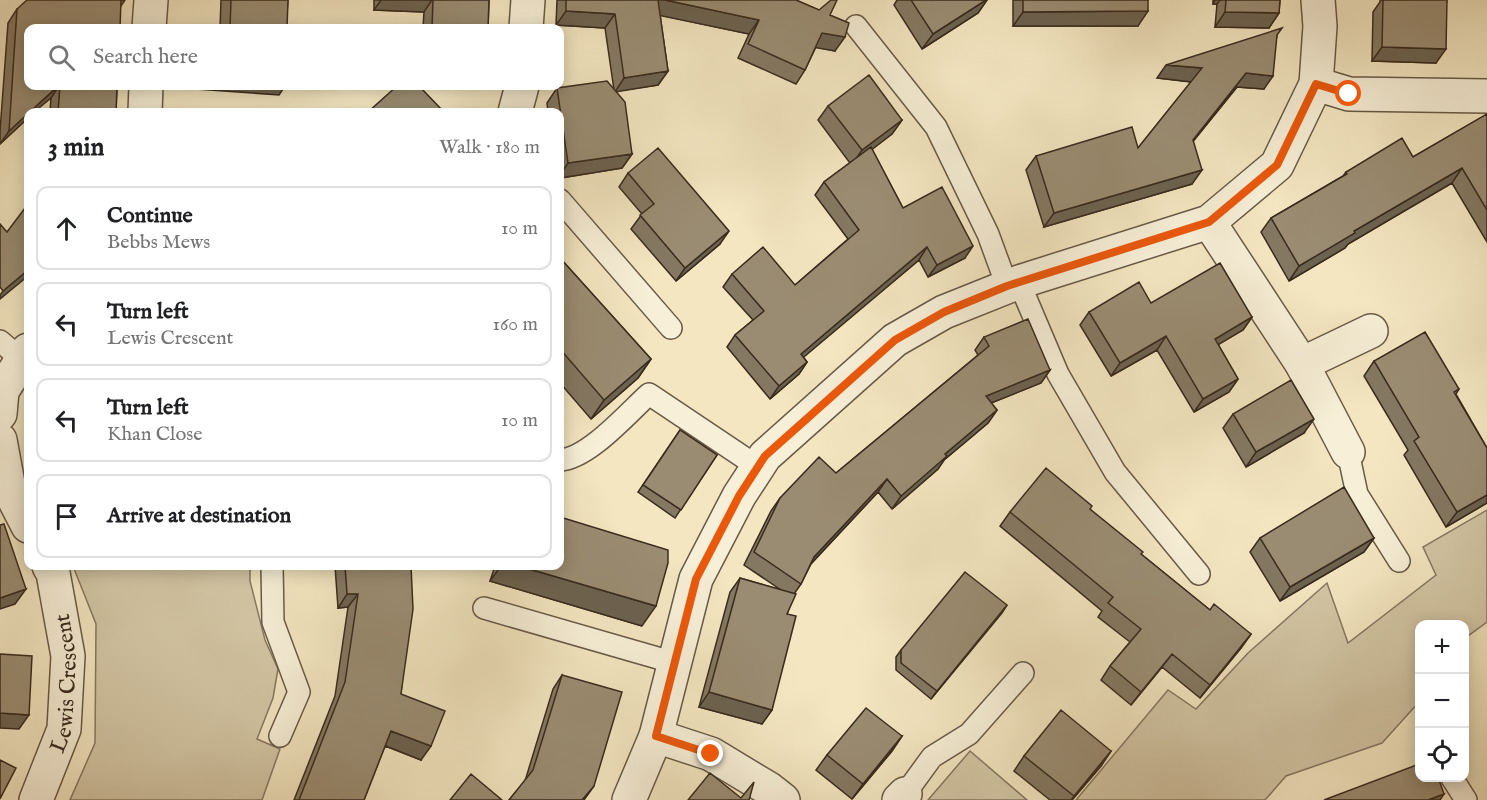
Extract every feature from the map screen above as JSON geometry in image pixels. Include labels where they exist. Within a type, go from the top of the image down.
[{"type":"street","points":[[149,24],[151,0]]},
{"type":"street","points":[[526,24],[528,0]]},
{"type":"street","points":[[629,800],[656,736],[696,579],[739,496],[765,456],[895,340],[944,312],[1013,284],[1209,222],[1277,165],[1316,84],[1320,26],[1318,0]]},
{"type":"street","points":[[1316,84],[1349,94],[1487,96]]},
{"type":"street","points":[[145,108],[146,90]]},
{"type":"street","points":[[516,108],[521,90]]},
{"type":"street","points":[[1209,222],[1302,364],[1348,452]]},
{"type":"street","points":[[1302,364],[1371,331]]},
{"type":"street","points":[[0,413],[2,391],[17,350]]},
{"type":"street","points":[[0,440],[5,490],[24,520]]},
{"type":"street","name":"Lewis Crescent","points":[[36,800],[64,729],[68,656],[51,570]]},
{"type":"street","points":[[656,736],[711,754],[783,800]]},
{"type":"lane","points":[[856,26],[936,127],[1058,374],[1115,472],[1199,574]]},
{"type":"lane","points":[[564,205],[671,328]]},
{"type":"lane","points":[[564,460],[590,447],[649,394],[758,467]]},
{"type":"lane","points":[[1348,452],[1357,494],[1400,561]]},
{"type":"lane","points":[[272,570],[273,622],[299,692],[280,736]]},
{"type":"lane","points":[[484,608],[675,663]]},
{"type":"lane","points":[[902,797],[932,757],[969,734],[1023,673]]},
{"type":"lane","points":[[1455,782],[1466,800]]},
{"type":"shaded area","points":[[1487,510],[1487,622],[1469,635],[1469,620],[1415,620],[1415,706],[1382,743],[1286,776],[1265,800],[1076,800],[1168,690],[1196,709],[1248,653],[1327,583],[1348,643],[1436,575],[1423,547]]},
{"type":"shaded area","points":[[75,570],[250,570],[250,581],[265,640],[278,669],[273,698],[257,739],[280,749],[262,800],[70,800],[95,743],[96,624]]},
{"type":"shaded area","points":[[970,751],[1027,800],[928,800]]},
{"type":"building","points":[[27,0],[121,0],[120,24],[24,24],[24,90],[54,90],[34,108],[24,108],[24,117],[9,131],[17,9]]},
{"type":"building","points":[[231,0],[288,0],[287,24],[230,24]]},
{"type":"building","points":[[433,0],[489,0],[488,24],[432,24]]},
{"type":"building","points":[[566,0],[658,0],[668,71],[624,78],[615,14],[566,11]]},
{"type":"building","points":[[665,0],[796,0],[819,10],[831,0],[837,0],[830,15],[849,23],[845,37],[822,33],[805,70],[748,44],[759,20]]},
{"type":"building","points":[[911,0],[986,0],[933,34]]},
{"type":"building","points":[[1023,0],[1148,0],[1148,11],[1023,12]]},
{"type":"building","points":[[1226,0],[1280,0],[1279,13],[1225,12]]},
{"type":"building","points":[[1383,0],[1447,0],[1446,49],[1382,47]]},
{"type":"building","points":[[1282,28],[1277,35],[1273,76],[1246,73],[1193,140],[1202,170],[1054,213],[1036,156],[1132,127],[1138,148],[1202,68],[1166,65]]},
{"type":"building","points":[[869,75],[902,120],[862,150],[828,106]]},
{"type":"building","points":[[607,81],[625,102],[632,154],[568,163],[564,136],[564,108],[560,108],[557,90],[564,90],[564,87]]},
{"type":"building","points":[[60,90],[117,90],[116,108],[58,108]]},
{"type":"building","points":[[393,90],[423,90],[440,108],[372,108]]},
{"type":"building","points":[[1487,114],[1487,210],[1462,168],[1299,266],[1271,218],[1347,174],[1346,172],[1402,138],[1413,157]]},
{"type":"building","points":[[871,147],[903,208],[942,187],[973,246],[937,265],[927,247],[801,354],[807,362],[779,386],[735,335],[764,311],[732,274],[763,247],[795,285],[859,230],[824,182]]},
{"type":"building","points":[[658,148],[729,231],[685,268],[640,215],[654,204],[628,173]]},
{"type":"building","points":[[24,209],[24,273],[3,291],[0,287],[0,224],[7,232]]},
{"type":"building","points":[[564,262],[651,359],[604,400],[564,354]]},
{"type":"building","points":[[1220,263],[1252,317],[1215,339],[1238,379],[1203,399],[1166,336],[1120,363],[1089,312],[1139,282],[1151,303]]},
{"type":"building","points":[[1028,319],[1050,370],[986,396],[997,410],[945,454],[947,456],[901,496],[887,479],[814,557],[801,584],[754,552],[780,498],[819,457],[836,473],[989,346],[984,337]]},
{"type":"building","points":[[1425,332],[1459,389],[1454,392],[1487,448],[1487,495],[1457,512],[1414,441],[1419,437],[1374,361]]},
{"type":"building","points":[[1291,380],[1314,419],[1256,452],[1233,414]]},
{"type":"building","points":[[680,430],[717,455],[681,510],[643,485]]},
{"type":"building","points":[[1046,468],[1092,506],[1090,509],[1143,552],[1141,554],[1210,610],[1214,604],[1251,634],[1210,685],[1172,654],[1141,692],[1110,666],[1141,629],[1108,603],[1113,597],[1010,512]]},
{"type":"building","points":[[1344,487],[1374,538],[1290,587],[1260,538]]},
{"type":"building","points":[[564,518],[668,550],[668,563],[656,606],[533,570],[564,570]]},
{"type":"building","points":[[4,524],[26,589],[0,598],[0,525]]},
{"type":"building","points":[[345,570],[411,570],[413,609],[401,694],[445,711],[431,746],[391,731],[364,800],[299,800],[345,682],[358,594],[347,594]]},
{"type":"building","points":[[965,572],[1007,605],[937,691],[901,663],[901,650]]},
{"type":"building","points":[[740,578],[796,594],[787,614],[796,616],[772,710],[709,692]]},
{"type":"building","points":[[0,654],[32,656],[29,715],[0,713]]},
{"type":"building","points":[[562,675],[622,692],[594,786],[582,800],[509,800],[533,770]]},
{"type":"building","points":[[866,708],[902,736],[863,784],[827,755]]},
{"type":"building","points":[[1061,710],[1111,751],[1074,796],[1024,756]]},
{"type":"building","points":[[0,760],[16,768],[0,799]]},
{"type":"building","points":[[1415,766],[1415,782],[1440,782],[1444,794],[1428,800],[1324,800]]},
{"type":"building","points":[[710,773],[741,798],[754,782],[749,800],[688,800]]},
{"type":"building","points":[[471,774],[502,800],[450,800]]},
{"type":"route","points":[[711,754],[656,736],[696,579],[739,496],[765,456],[895,340],[944,312],[1007,286],[1209,222],[1277,165],[1316,84],[1349,94]]}]
